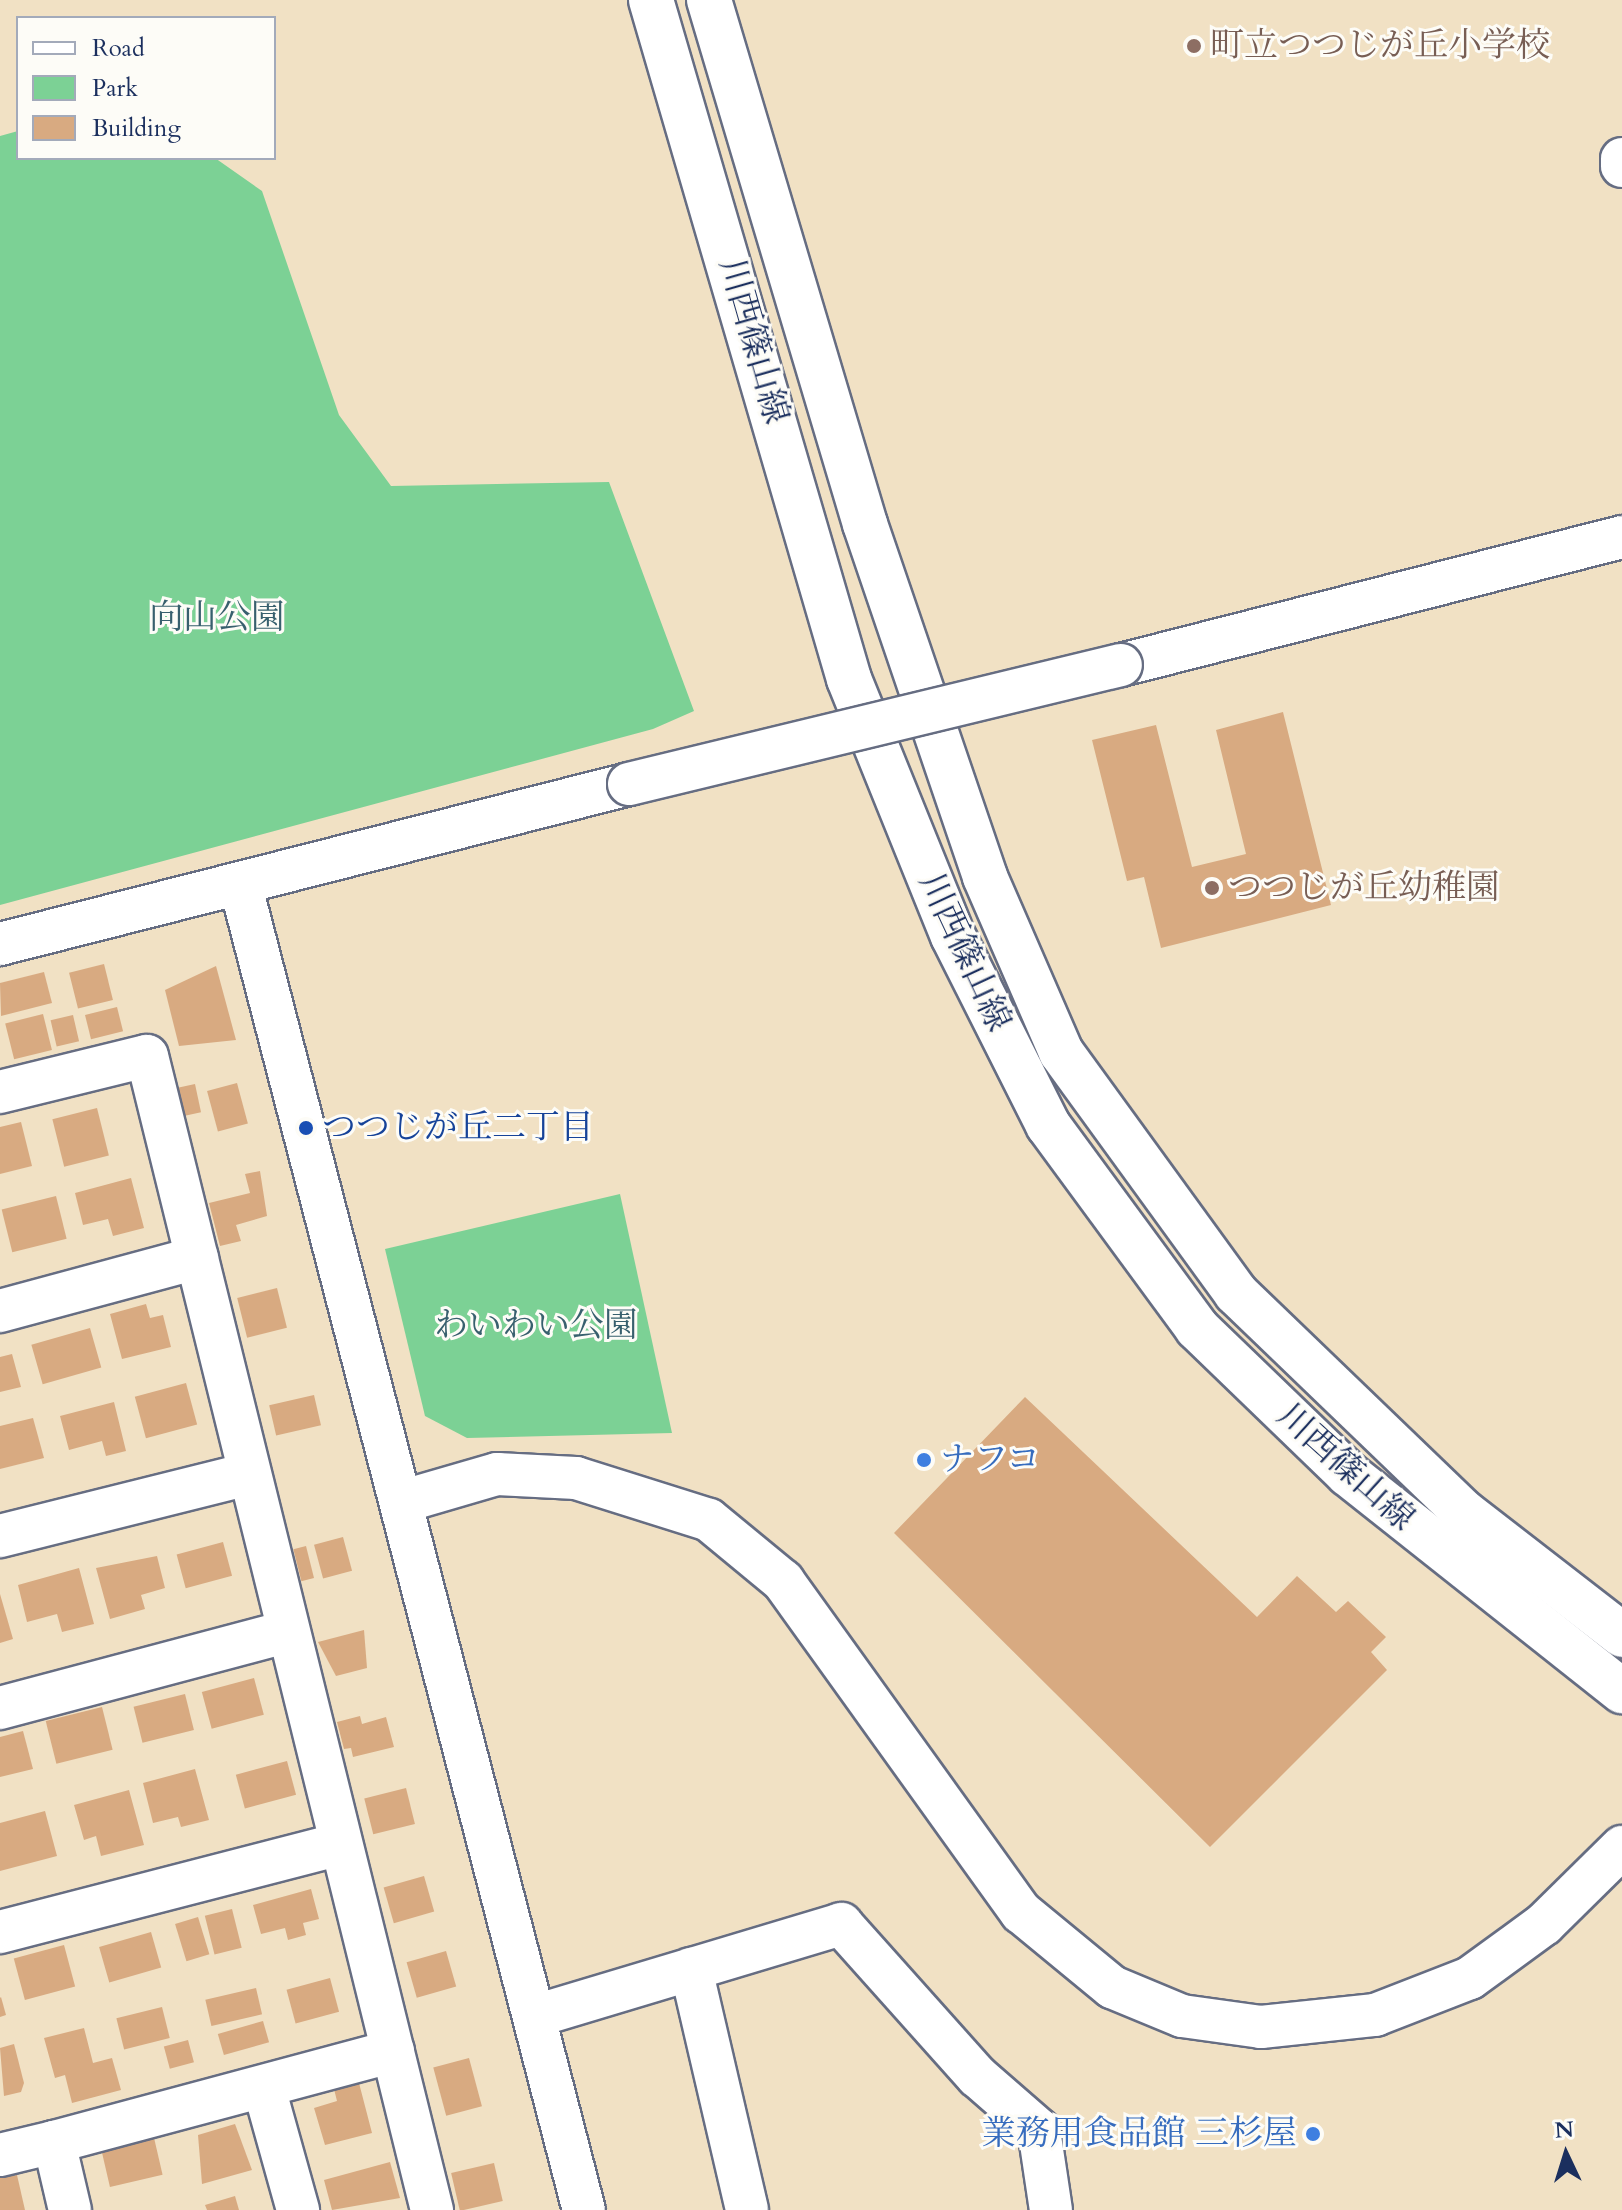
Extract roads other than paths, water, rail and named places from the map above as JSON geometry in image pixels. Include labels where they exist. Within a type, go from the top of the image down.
[{"type":"main road","name":"川西篠山線","points":[[651,0],[849,679],[953,936],[1048,1125],[1197,1328],[1348,1474],[1622,1691]]},
{"type":"main road","name":"川西篠山線","points":[[709,0],[865,524],[985,877],[1061,1052],[1236,1293],[1465,1513],[1622,1635]]},
{"type":"street","points":[[1622,159],[1622,166]]},
{"type":"street","points":[[0,944],[241,887],[629,784],[1121,665],[1622,537]]},
{"type":"street","points":[[241,887],[404,1501],[584,2210]]},
{"type":"street","points":[[0,1092],[147,1056],[337,1845],[432,2210]]},
{"type":"street","points":[[0,1311],[197,1258]]},
{"type":"street","points":[[0,1536],[248,1474]]},
{"type":"street","points":[[404,1501],[497,1474],[576,1478],[709,1520],[783,1581],[1021,1912],[1112,1987],[1182,2016],[1261,2027],[1375,2015],[1470,1978],[1544,1924],[1622,1847]]},
{"type":"street","points":[[0,1708],[285,1632]]},
{"type":"street","points":[[0,1932],[337,1845]]},
{"type":"street","points":[[535,2016],[841,1924],[977,2076],[1039,2130],[1051,2210]]},
{"type":"street","points":[[691,1969],[747,2210]]},
{"type":"street","points":[[0,2155],[264,2088],[393,2051]]},
{"type":"street","points":[[264,2088],[298,2210]]},
{"type":"street","points":[[54,2142],[70,2210]]},
{"type":"place","name":"町立つつじが丘小学校","points":[[1194,46]]},
{"type":"place","name":"つつじが丘幼稚園","points":[[1212,888]]},
{"type":"place","name":"つつじが丘二丁目","points":[[306,1128]]},
{"type":"place","name":"ナフコ","points":[[924,1460]]},
{"type":"place","name":"業務用食品館 三杉屋","points":[[1313,2134]]},
{"type":"park label","name":"向山公園","points":[[217,618]]},
{"type":"park label","name":"わいわい公園","points":[[536,1326]]}]
